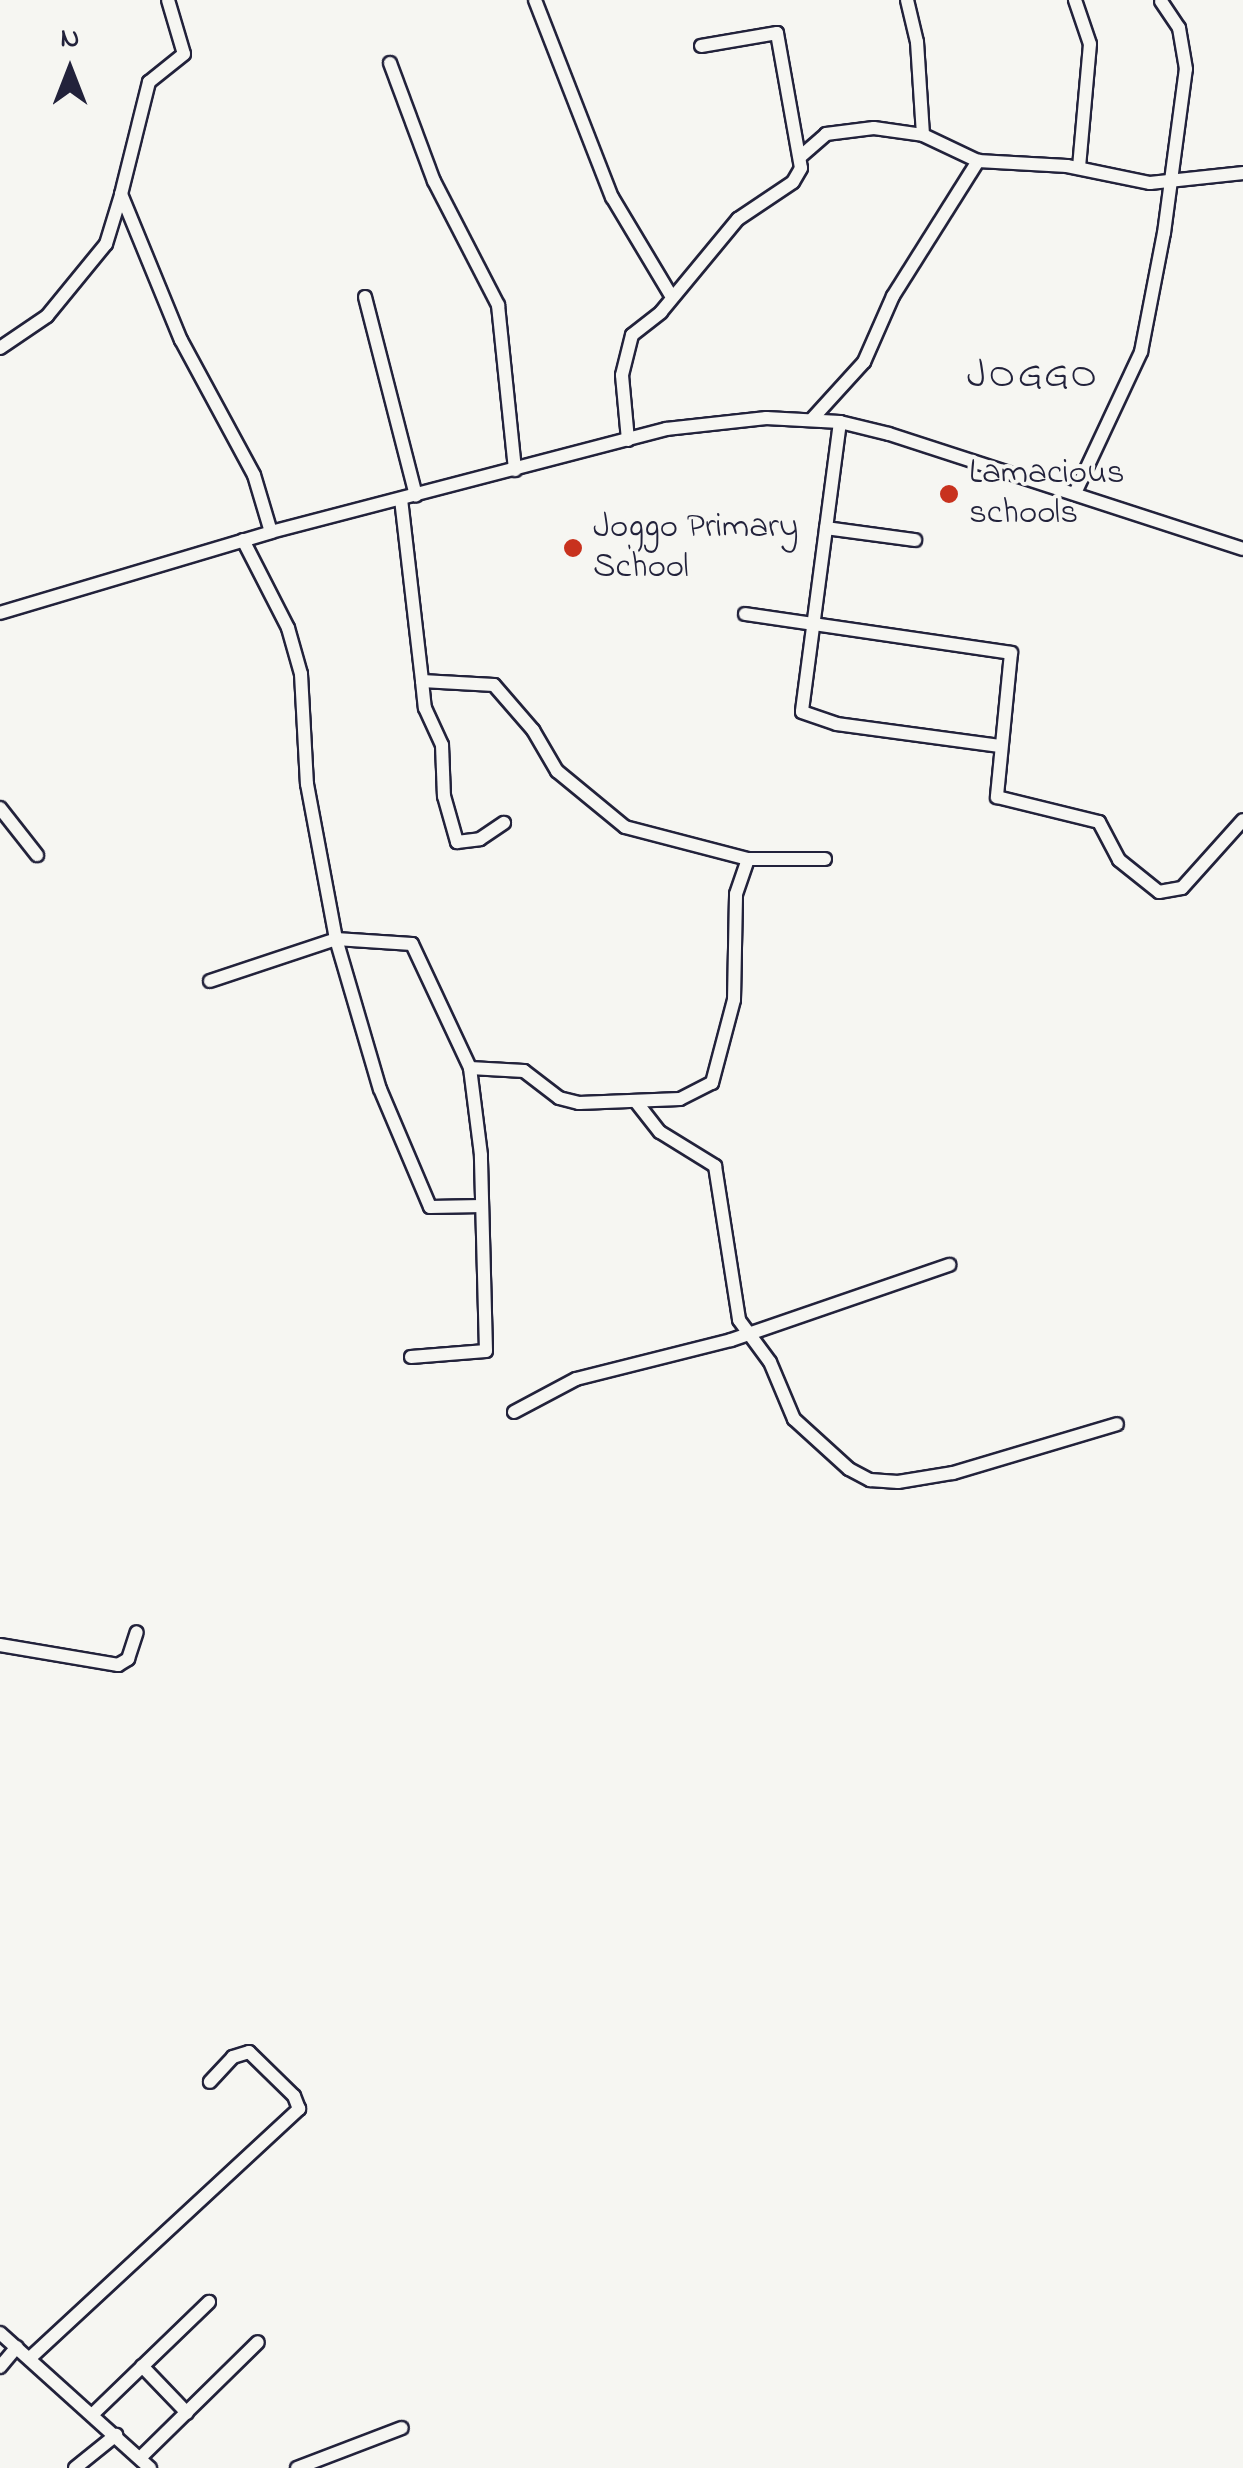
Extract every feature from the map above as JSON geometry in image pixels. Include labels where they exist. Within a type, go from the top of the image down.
[{"type":"street","points":[[0,348],[47,316],[106,244],[149,82],[184,54],[168,0]]},
{"type":"street","points":[[535,0],[612,196],[670,294]]},
{"type":"street","points":[[907,0],[918,42],[923,135]]},
{"type":"street","points":[[1074,0],[1090,44],[1079,168]]},
{"type":"street","points":[[1075,494],[1141,352],[1171,185],[1186,69],[1179,28],[1161,0]]},
{"type":"street","points":[[628,440],[624,353],[632,335],[661,312],[670,294],[738,220],[794,182],[800,156],[777,33],[766,30],[701,46]]},
{"type":"street","points":[[390,62],[434,180],[498,305],[515,470]]},
{"type":"street","points":[[800,156],[814,140],[850,129],[923,135],[978,161],[1079,168],[1171,185],[1243,173]]},
{"type":"street","points":[[812,418],[864,362],[893,296],[978,161]]},
{"type":"street","points":[[121,194],[181,340],[254,475],[270,532]]},
{"type":"street","points":[[364,297],[416,496]]},
{"type":"street","points":[[0,613],[270,532],[628,440],[730,420],[812,418],[840,422],[1243,549]]},
{"type":"street","points":[[840,422],[802,712],[837,724],[1000,746]]},
{"type":"street","points":[[401,500],[425,708],[442,745],[444,796],[457,842],[480,839],[504,823]]},
{"type":"street","points":[[826,528],[915,540]]},
{"type":"street","points":[[243,540],[288,628],[301,674],[308,784],[336,939],[377,1061],[380,1089],[430,1206],[482,1206]]},
{"type":"street","points":[[745,614],[812,620],[1010,652],[996,797],[1104,825],[1111,852],[1143,885],[1159,892],[1182,888],[1243,820]]},
{"type":"street","points":[[422,682],[494,685],[533,730],[557,772],[625,827],[748,859],[825,859]]},
{"type":"street","points":[[0,808],[37,855]]},
{"type":"street","points":[[470,1068],[524,1071],[558,1098],[579,1103],[680,1098],[712,1082],[734,1000],[735,909],[748,859]]},
{"type":"street","points":[[210,980],[336,939],[412,944],[470,1068],[482,1206],[486,1351],[411,1357]]},
{"type":"street","points":[[637,1103],[660,1132],[715,1166],[725,1257],[746,1334],[770,1362],[794,1419],[870,1480],[898,1482],[1009,1460],[1117,1424]]},
{"type":"street","points":[[514,1412],[576,1379],[746,1334],[949,1266]]},
{"type":"street","points":[[0,1646],[118,1665],[128,1659],[137,1632]]},
{"type":"street","points":[[30,2358],[299,2110],[294,2096],[249,2052],[233,2057],[210,2082]]},
{"type":"street","points":[[94,2413],[209,2302]]},
{"type":"street","points":[[0,2332],[94,2413],[150,2468]]},
{"type":"street","points":[[140,2458],[258,2342]]},
{"type":"street","points":[[0,2367],[16,2347]]},
{"type":"street","points":[[142,2366],[187,2413]]},
{"type":"street","points":[[298,2468],[402,2428]]},
{"type":"street","points":[[75,2468],[116,2435]]},
{"type":"place","name":"Lamacious schools","points":[[949,494]]},
{"type":"place","name":"Joggo Primary School","points":[[573,548]]},
{"type":"district","name":"JOGGO","points":[[1033,377]]}]
